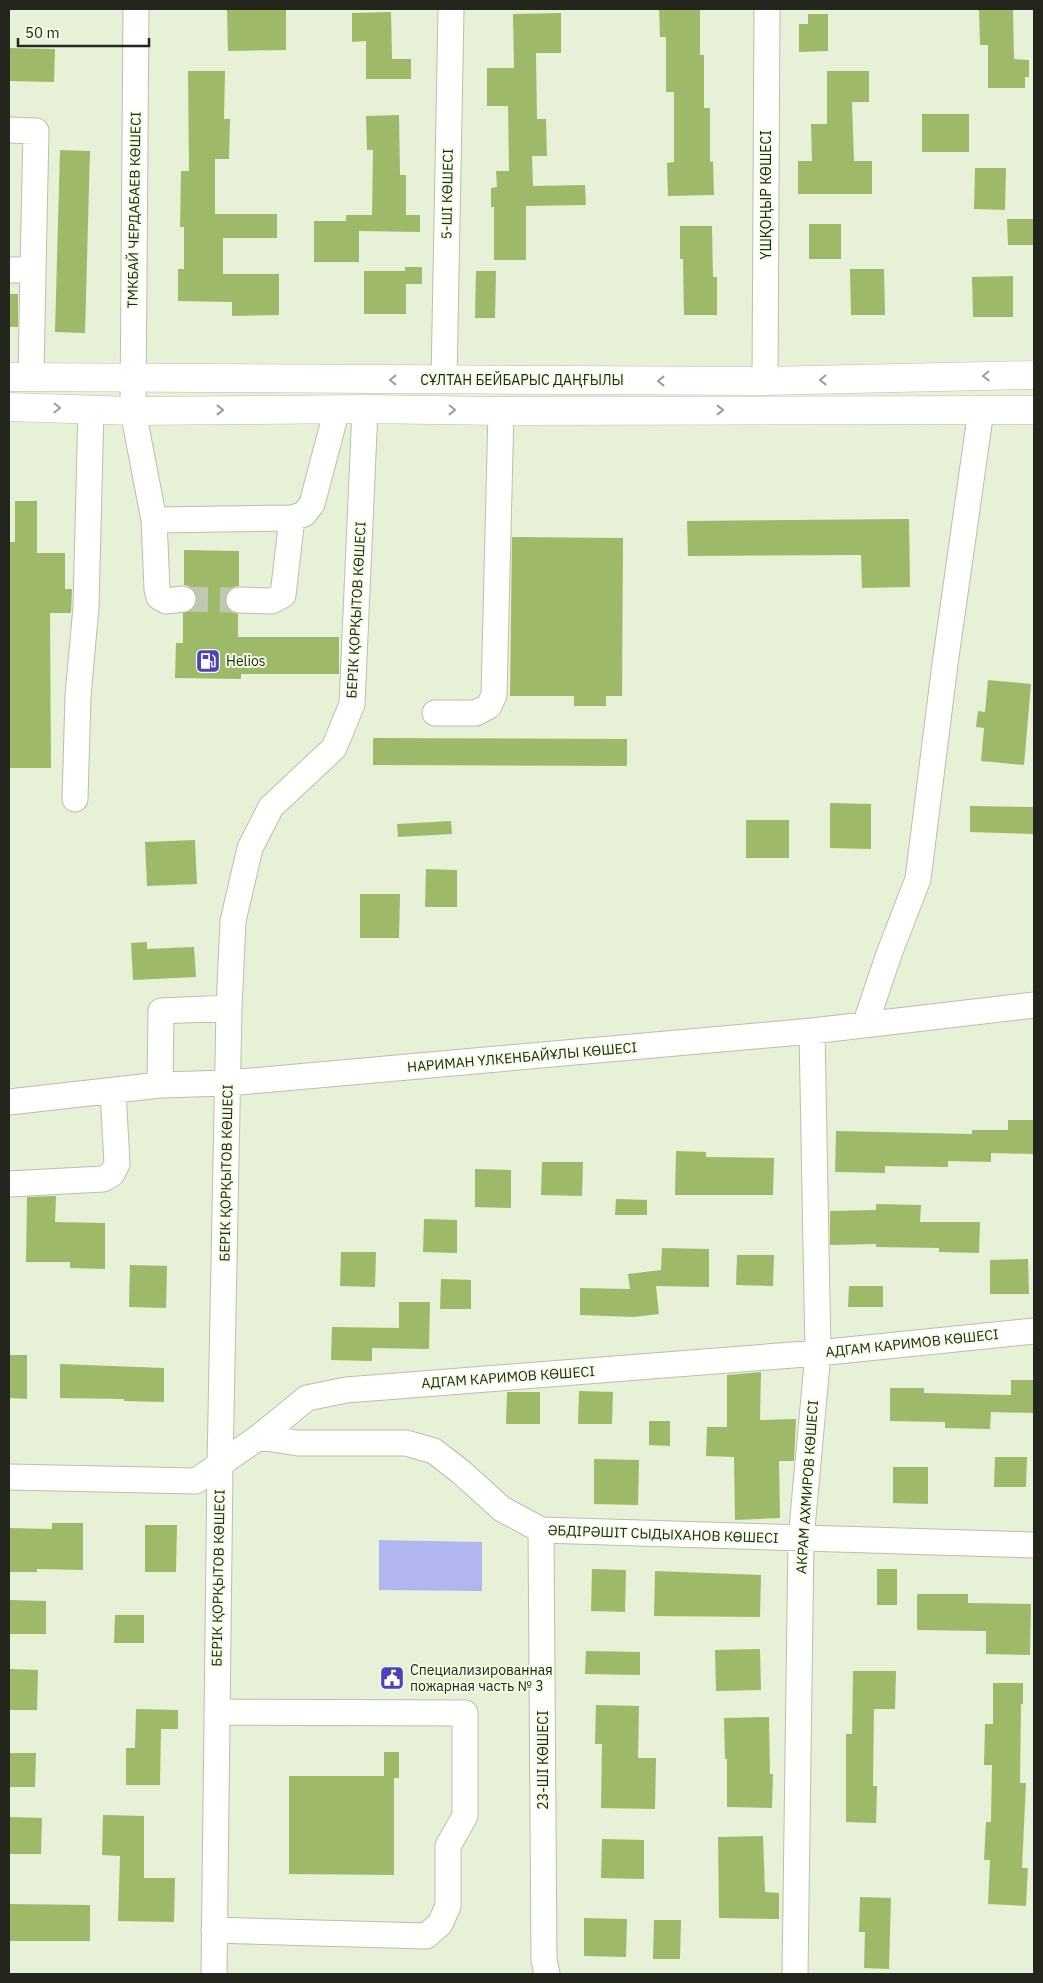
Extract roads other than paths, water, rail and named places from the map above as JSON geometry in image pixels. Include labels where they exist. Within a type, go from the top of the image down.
[{"type":"main road","name":"СҰЛТАН БЕЙБАРЫС ДАҢҒЫЛЫ","points":[[20,377],[765,381],[1034,375]]},
{"type":"main road","points":[[9,408],[133,411],[365,409],[501,411],[1034,410]]},
{"type":"street","name":"ТМКБАЙ ЧЕРДАБАЕВ КӨШЕСІ","points":[[136,9],[133,411],[154,520],[159,597],[166,601],[183,599]]},
{"type":"street","name":"5-ШІ КӨШЕСІ","points":[[444,380],[450,9]]},
{"type":"street","name":"ҮШҚОҢЫР КӨШЕСІ","points":[[765,381],[767,9]]},
{"type":"street","points":[[9,130],[36,131],[34,270],[20,377]]},
{"type":"street","points":[[9,270],[34,270]]},
{"type":"street","points":[[76,799],[78,696],[86,607],[91,409]]},
{"type":"street","name":"БЕРІК ҚОРҚЫТОВ КӨШЕСІ","points":[[214,1974],[220,1465],[229,1008],[233,921],[250,848],[271,807],[334,748],[352,704],[365,409]]},
{"type":"street","points":[[154,520],[292,518],[304,514],[312,504],[337,410]]},
{"type":"street","points":[[865,1025],[889,954],[918,880],[945,664],[981,410]]},
{"type":"street","points":[[435,713],[476,713],[489,706],[494,695],[501,411]]},
{"type":"street","points":[[321,471],[362,472]]},
{"type":"street","points":[[238,600],[272,601],[283,595],[292,518]]},
{"type":"street","name":"НАРИМАН ҮЛКЕНБАЙҰЛЫ КӨШЕСІ","points":[[9,1102],[160,1085],[228,1083],[812,1031],[1034,1005]]},
{"type":"street","points":[[160,1085],[161,1011],[229,1008]]},
{"type":"street","name":"АКРАМ АХМИРОВ КӨШЕСІ","points":[[795,1974],[801,1539],[818,1353],[812,1031]]},
{"type":"street","points":[[9,1184],[103,1179],[112,1174],[117,1164],[113,1091]]},
{"type":"street","name":"АДГАМ КАРИМОВ КӨШЕСІ","points":[[9,1477],[196,1481],[259,1437],[306,1398],[346,1390],[818,1353],[1034,1331]]},
{"type":"street","name":"ӘБДІРӘШІТ СЫДЫХАНОВ КӨШЕСІ","points":[[259,1437],[298,1443],[406,1443],[434,1451],[461,1472],[502,1509],[541,1530],[1034,1545]]},
{"type":"street","name":"23-ШI КӨШЕСI","points":[[541,1530],[546,1967]]},
{"type":"street","points":[[214,1930],[426,1936],[440,1924],[448,1906],[448,1846],[465,1816],[465,1713],[217,1712]]},
{"type":"tunnel","points":[[183,599],[239,600]]},
{"type":"place","name":"Helios","points":[[208,661]]},
{"type":"place","name":"Специализированная пожарная часть № 3","points":[[392,1678]]}]
